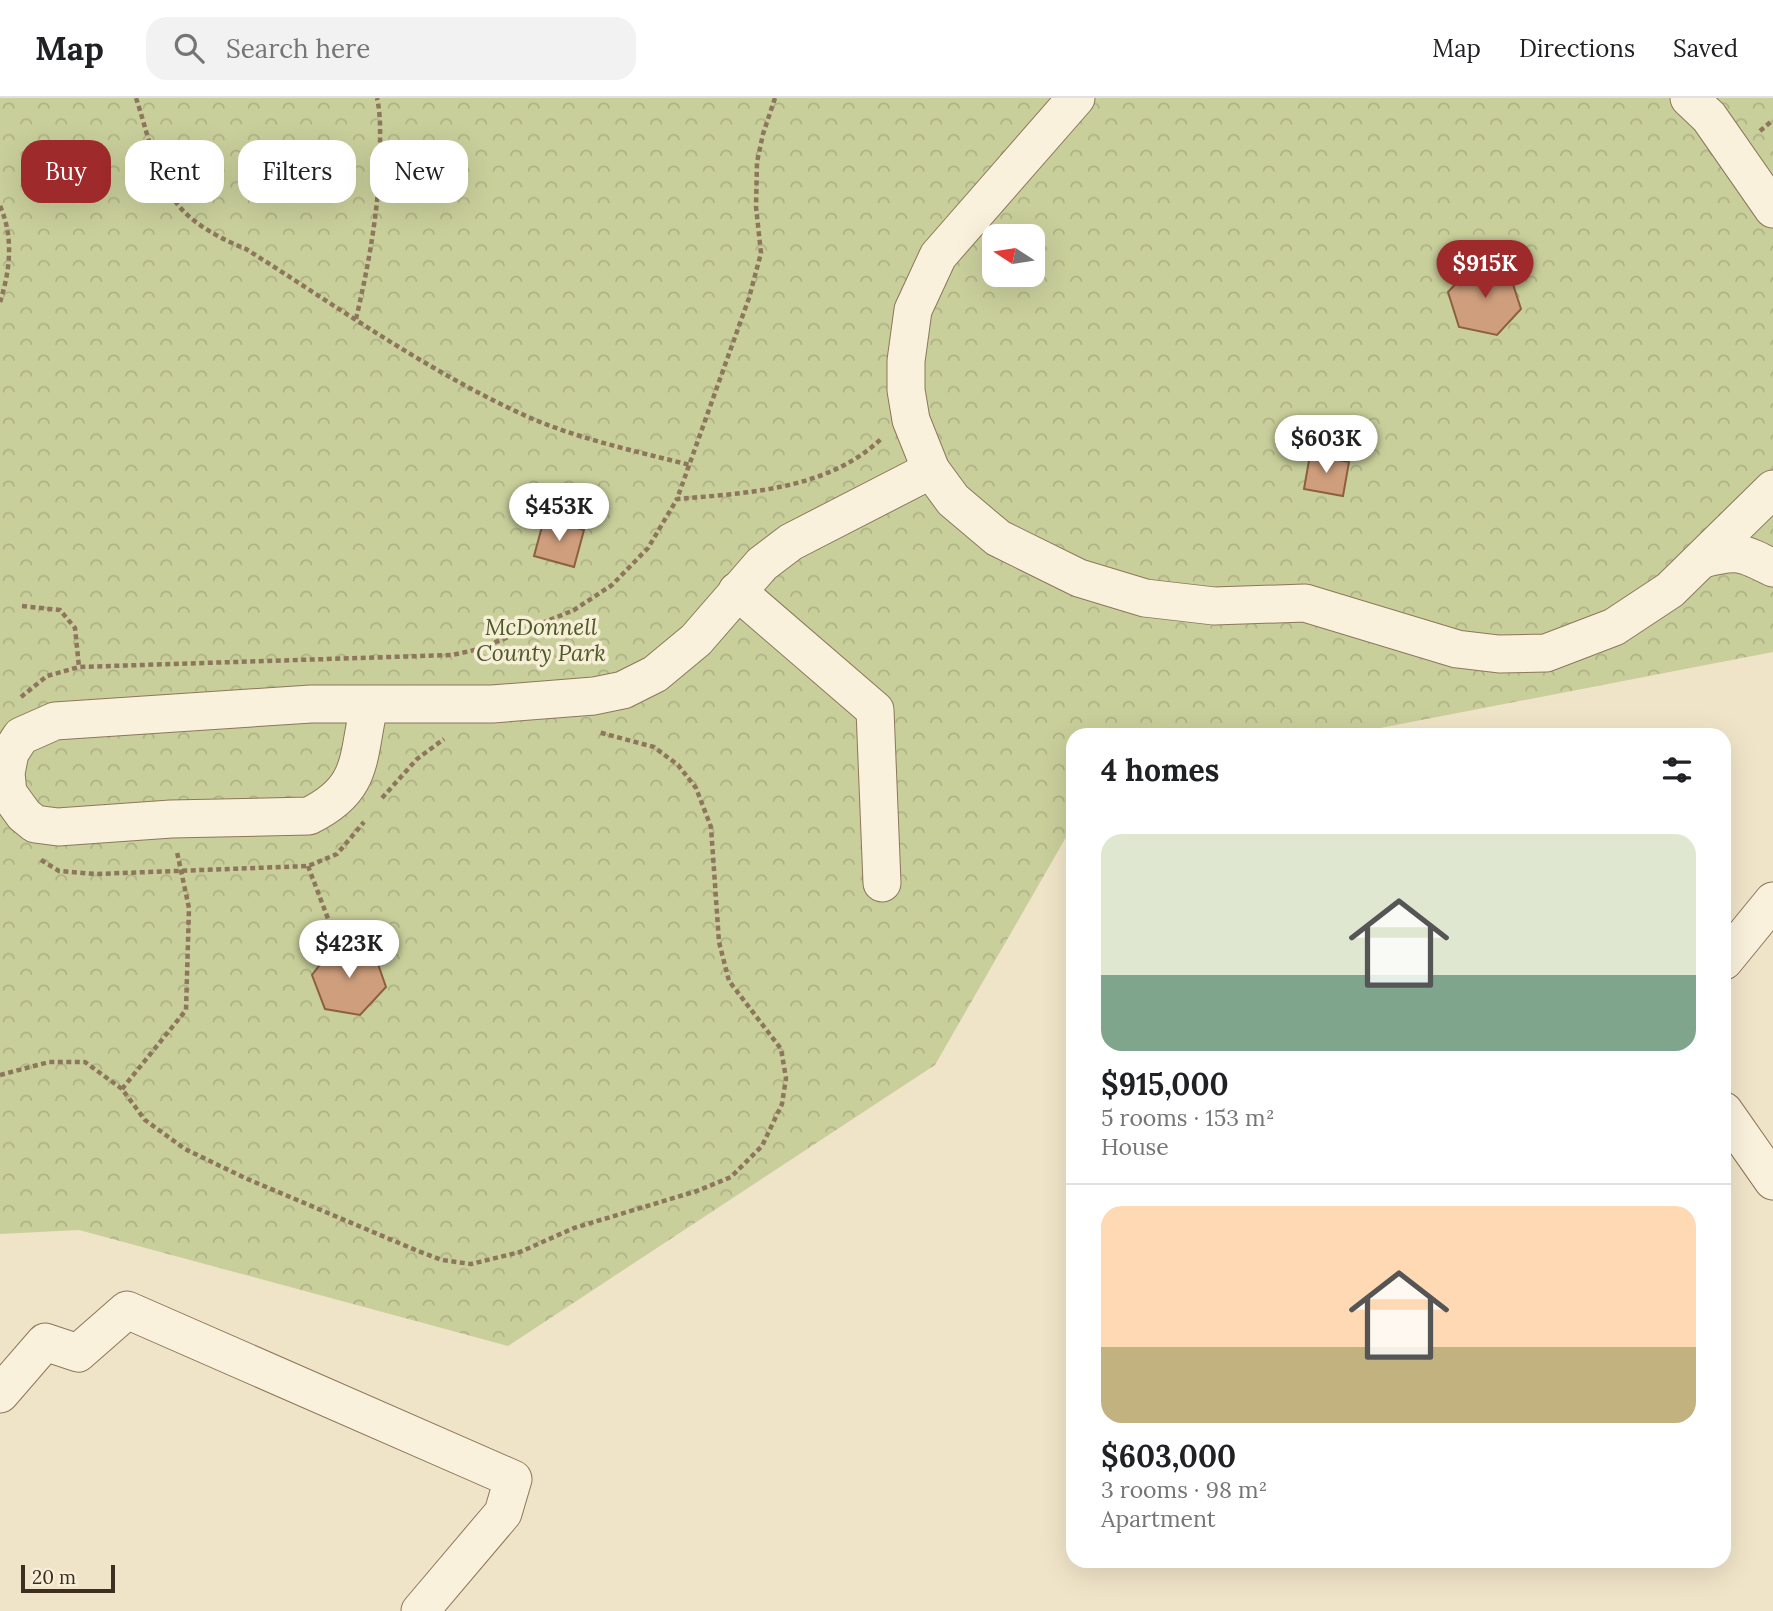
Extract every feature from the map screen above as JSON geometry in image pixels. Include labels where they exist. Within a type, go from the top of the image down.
[{"type":"street","points":[[1076,98],[938,256],[912,310],[906,390],[911,420],[931,470],[953,500],[998,538],[1079,578],[1145,598],[1213,606],[1305,603],[1457,649],[1499,654],[1546,653],[1615,627],[1670,590],[1773,489]]},
{"type":"street","points":[[1689,98],[1716,125],[1773,209]]},
{"type":"street","points":[[369,706],[357,767],[345,792],[330,806],[309,816],[171,819],[58,827],[35,824],[24,815],[8,793],[6,772],[10,753],[21,736],[55,720],[310,704],[492,704],[594,696],[623,690],[655,674],[696,640],[762,564],[791,542],[931,470]]},
{"type":"street","points":[[1703,559],[1744,553],[1773,568]]},
{"type":"street","points":[[737,591],[876,710],[882,883]]},
{"type":"street","points":[[1731,952],[1773,901]]},
{"type":"street","points":[[1731,1121],[1773,1181]]},
{"type":"street","points":[[0,1394],[45,1342],[78,1353],[127,1310],[513,1479],[503,1513],[421,1611]]},
{"type":"path","points":[[136,98],[165,184],[179,207],[225,241],[246,249],[465,385],[529,417],[602,442],[690,465]]},
{"type":"path","points":[[356,319],[375,231],[380,184],[380,111],[377,98]]},
{"type":"path","points":[[11,705],[47,676],[79,667],[452,655],[479,649],[574,610],[612,585],[648,548],[677,499],[749,298],[761,253],[756,207],[757,162],[775,98]]},
{"type":"path","points":[[1754,135],[1773,120]]},
{"type":"path","points":[[0,206],[6,219],[9,270],[0,302]]},
{"type":"path","points":[[677,499],[772,489],[814,478],[872,448],[891,430],[911,420]]},
{"type":"path","points":[[22,606],[60,610],[75,628],[79,667]]},
{"type":"path","points":[[0,1075],[49,1062],[85,1062],[122,1089],[145,1120],[185,1149],[245,1178],[418,1251],[471,1264],[520,1252],[574,1228],[697,1191],[731,1177],[762,1146],[782,1104],[786,1078],[781,1049],[729,981],[719,942],[711,827],[695,788],[678,765],[654,747],[592,730]]},
{"type":"path","points":[[376,807],[417,759],[445,739]]},
{"type":"path","points":[[32,855],[59,872],[96,874],[308,866],[337,854],[367,818]]},
{"type":"path","points":[[122,1089],[186,1010],[189,908],[171,819]]},
{"type":"path","points":[[308,866],[335,937]]},
{"type":"green space","name":"McDonnell County Park","points":[[0,98],[1773,98],[1773,652],[1380,728],[1066,728],[1066,837],[935,1065],[508,1346],[79,1230],[0,1234]]},
{"type":"building","points":[[1473,265],[1509,272],[1521,309],[1497,335],[1459,327],[1448,292]]},
{"type":"building","points":[[1310,455],[1349,462],[1343,496],[1304,489]]},
{"type":"building","points":[[544,519],[584,530],[574,567],[534,556]]},
{"type":"building","points":[[336,944],[373,950],[386,987],[360,1015],[325,1009],[312,975]]}]
